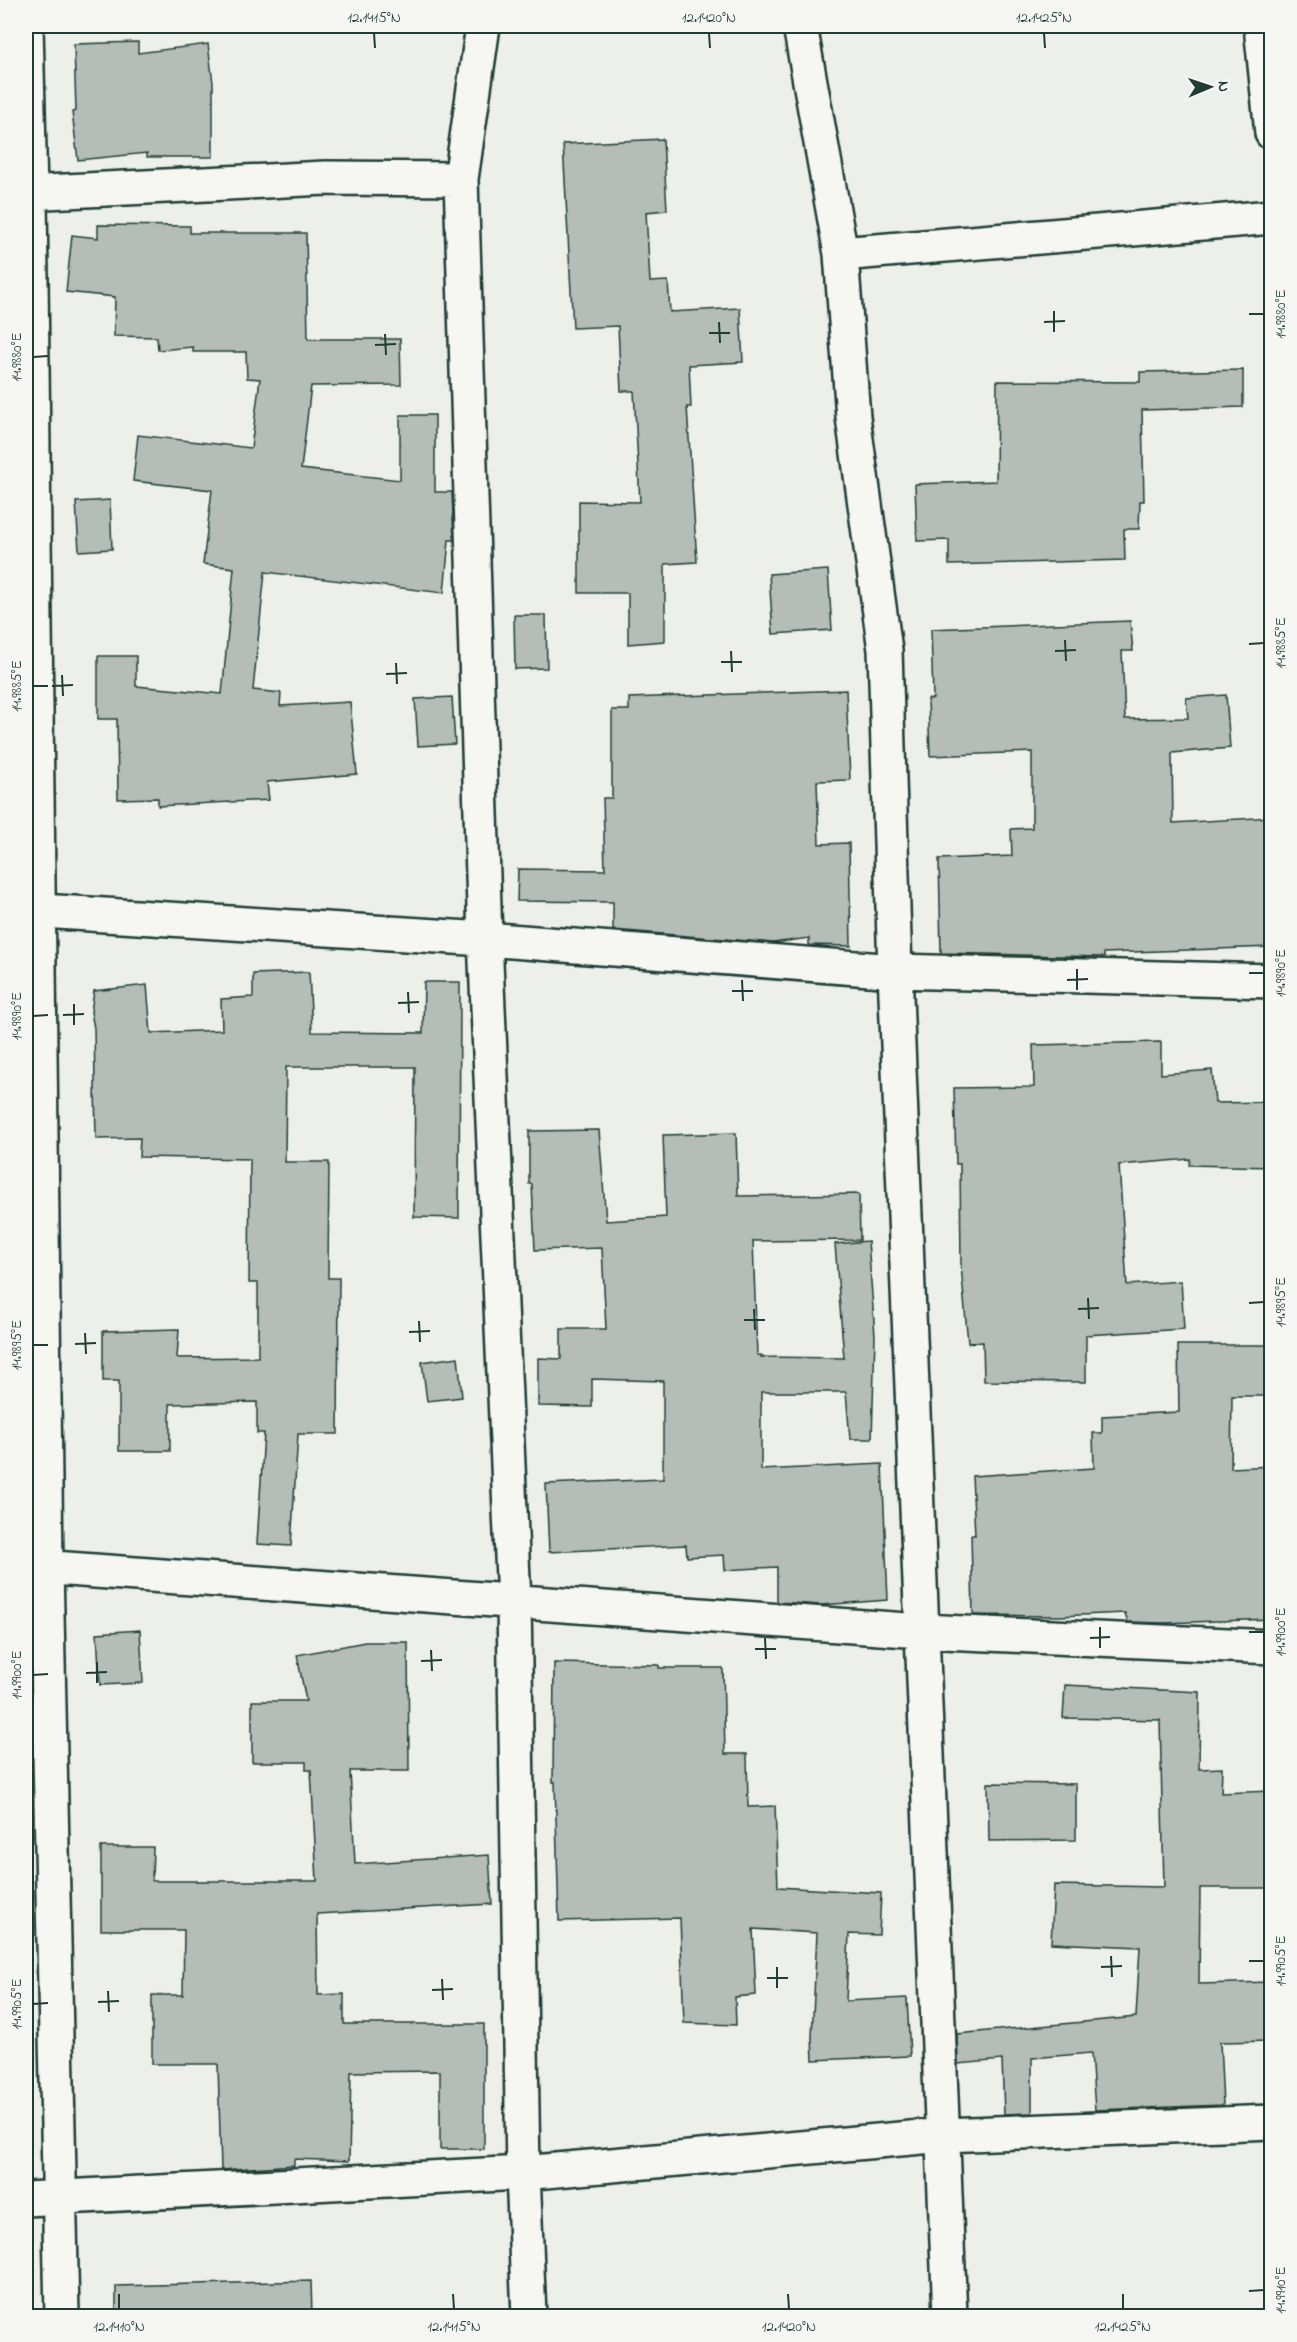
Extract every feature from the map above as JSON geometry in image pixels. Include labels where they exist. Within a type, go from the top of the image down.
[{"type":"street","points":[[26,26],[36,1567],[60,2198],[62,2316]]},
{"type":"street","points":[[483,26],[461,179],[485,939],[514,1602],[523,2173],[529,2316]]},
{"type":"street","points":[[800,26],[842,254],[853,417],[885,650],[895,971],[950,2316]]},
{"type":"street","points":[[1261,26],[1272,134]]},
{"type":"street","points":[[28,193],[325,178],[461,179]]},
{"type":"street","points":[[842,254],[1272,217]]},
{"type":"street","points":[[32,911],[485,939],[895,971],[1272,981]]},
{"type":"street","points":[[36,1567],[921,1631],[1272,1647]]},
{"type":"street","points":[[26,2199],[523,2173],[944,2135],[1272,2122]]},
{"type":"building","points":[[138,42],[138,53],[208,44],[213,83],[213,157],[147,157],[147,153],[78,160],[72,112],[76,111],[74,44]]},
{"type":"building","points":[[663,139],[667,210],[646,212],[650,282],[668,281],[670,312],[740,308],[743,362],[689,365],[691,407],[687,407],[697,562],[665,564],[665,641],[628,644],[628,593],[579,593],[579,501],[640,502],[634,391],[621,391],[618,326],[573,328],[563,144]]},
{"type":"building","points":[[98,225],[190,226],[190,233],[306,233],[308,339],[400,339],[401,385],[311,386],[301,469],[400,480],[400,415],[435,415],[435,492],[452,492],[454,540],[449,540],[444,593],[265,572],[253,690],[281,693],[280,706],[350,702],[357,774],[267,782],[269,800],[158,806],[158,798],[118,799],[117,719],[98,719],[98,656],[136,656],[136,686],[222,694],[234,568],[203,564],[212,490],[133,481],[138,435],[251,448],[260,379],[247,378],[246,352],[193,352],[193,347],[158,350],[157,337],[114,336],[115,297],[66,292],[72,235],[98,238]]},
{"type":"building","points":[[1243,370],[1243,407],[1142,410],[1144,501],[1140,501],[1139,529],[1124,529],[1125,560],[949,565],[949,540],[917,541],[915,484],[996,481],[997,381],[1140,382],[1140,372]]},
{"type":"building","points":[[110,500],[112,549],[79,551],[76,502]]},
{"type":"building","points":[[828,570],[832,630],[773,634],[769,574]]},
{"type":"building","points":[[514,615],[546,615],[547,668],[515,669]]},
{"type":"building","points":[[1130,621],[1133,651],[1122,651],[1125,719],[1188,718],[1186,698],[1226,695],[1230,748],[1172,753],[1173,823],[1272,817],[1272,947],[1104,953],[1104,957],[941,953],[939,859],[1012,856],[1011,829],[1032,828],[1032,752],[930,756],[928,699],[933,699],[931,629]]},
{"type":"building","points":[[846,690],[850,780],[817,781],[819,844],[849,843],[851,946],[809,945],[809,938],[773,943],[613,930],[613,902],[517,901],[518,869],[605,870],[603,798],[612,798],[612,710],[629,710],[629,698]]},
{"type":"building","points":[[452,697],[455,744],[418,746],[415,699]]},
{"type":"building","points":[[309,972],[312,1032],[423,1033],[424,982],[460,982],[459,1218],[414,1217],[415,1067],[286,1067],[285,1162],[329,1162],[328,1278],[339,1278],[338,1434],[298,1434],[291,1546],[257,1544],[264,1433],[257,1433],[257,1402],[170,1404],[170,1451],[119,1451],[119,1381],[103,1381],[103,1331],[179,1329],[177,1358],[258,1357],[258,1283],[249,1283],[250,1159],[139,1157],[140,1138],[96,1139],[94,1028],[91,1012],[94,991],[147,985],[151,1033],[222,1030],[221,999],[253,997],[253,974]]},
{"type":"building","points":[[1161,1042],[1161,1074],[1212,1070],[1215,1103],[1272,1102],[1272,1167],[1189,1165],[1190,1159],[1119,1165],[1127,1285],[1181,1281],[1184,1329],[1086,1335],[1086,1382],[984,1381],[983,1342],[968,1343],[961,1266],[960,1164],[956,1164],[954,1088],[1034,1087],[1033,1045]]},
{"type":"building","points":[[599,1130],[606,1221],[666,1217],[663,1135],[736,1133],[738,1196],[859,1194],[860,1240],[753,1241],[757,1355],[761,1357],[844,1358],[835,1244],[868,1241],[875,1336],[872,1439],[850,1439],[846,1392],[761,1392],[761,1470],[882,1464],[888,1600],[821,1605],[777,1602],[777,1567],[725,1570],[724,1555],[687,1557],[686,1545],[549,1552],[546,1484],[663,1479],[663,1381],[592,1379],[592,1407],[538,1406],[538,1358],[561,1359],[561,1329],[606,1329],[602,1248],[535,1250],[532,1184],[529,1184],[529,1131]]},
{"type":"building","points":[[1178,1345],[1272,1345],[1272,1396],[1232,1396],[1231,1468],[1272,1466],[1272,1619],[1163,1623],[1128,1622],[1125,1613],[1059,1616],[973,1615],[971,1535],[975,1535],[972,1476],[1094,1468],[1093,1433],[1102,1433],[1102,1416],[1179,1412]]},
{"type":"building","points":[[458,1357],[462,1397],[427,1401],[422,1362]]},
{"type":"building","points":[[140,1630],[143,1683],[100,1685],[97,1633]]},
{"type":"building","points":[[365,1642],[408,1642],[409,1771],[350,1771],[355,1864],[489,1855],[492,1904],[317,1914],[318,1995],[344,1994],[344,2024],[484,2024],[484,2149],[440,2149],[440,2071],[351,2072],[349,2161],[294,2159],[294,2165],[221,2170],[218,2064],[152,2064],[152,1995],[183,1995],[184,1930],[101,1930],[101,1847],[153,1847],[152,1881],[317,1881],[311,1770],[306,1770],[306,1762],[252,1762],[252,1701],[306,1701],[297,1655]]},
{"type":"building","points":[[554,1663],[659,1665],[659,1668],[723,1668],[725,1754],[747,1754],[748,1807],[775,1806],[778,1887],[881,1893],[879,1935],[849,1934],[846,2001],[907,1998],[910,2056],[813,2060],[817,1933],[753,1929],[756,1995],[735,1997],[736,2025],[684,2023],[680,1918],[559,1921],[555,1782],[553,1782]]},
{"type":"building","points":[[1065,1685],[1200,1692],[1199,1769],[1222,1768],[1221,1793],[1272,1791],[1272,1888],[1200,1888],[1199,1984],[1272,1982],[1272,2041],[1220,2042],[1223,2105],[1095,2110],[1091,2053],[1032,2058],[1032,2113],[1004,2114],[1002,2060],[958,2064],[957,2034],[1136,2017],[1140,1947],[1051,1943],[1054,1885],[1164,1887],[1160,1720],[1063,1718]]},
{"type":"building","points":[[988,1783],[1076,1784],[1076,1840],[989,1841]]},
{"type":"building","points":[[311,2281],[312,2316],[116,2316],[116,2286]]}]
